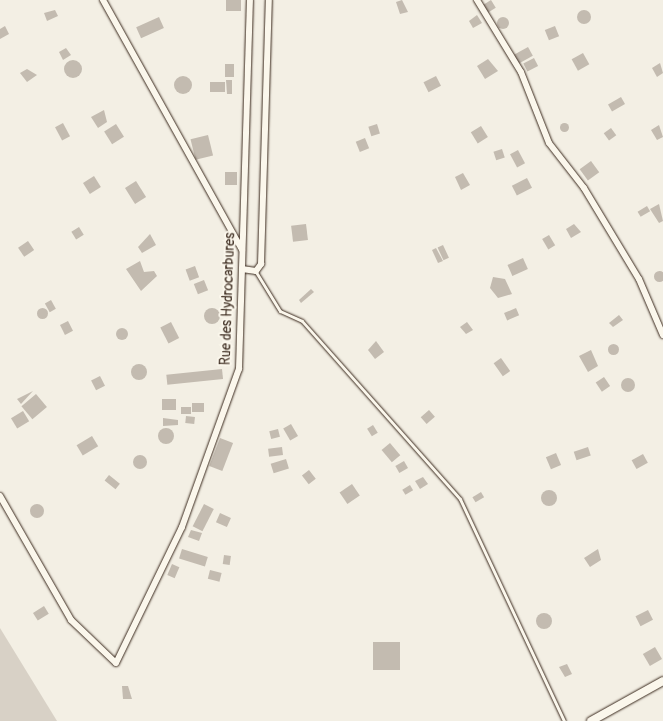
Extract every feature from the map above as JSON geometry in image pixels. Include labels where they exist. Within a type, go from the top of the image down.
[{"type":"street","points":[[103,0],[242,252]]},
{"type":"street","name":"Rue des Hydrocarbures","points":[[0,496],[71,620],[116,664],[182,527],[239,369],[250,0]]},
{"type":"street","points":[[242,269],[256,271],[264,214],[268,0]]},
{"type":"street","points":[[476,0],[521,72],[549,143],[584,188],[639,279],[663,335]]},
{"type":"street","points":[[591,721],[663,681]]},
{"type":"lane","points":[[256,271],[280,311],[302,322],[460,499],[564,721]]},
{"type":"shaded area","points":[[0,628],[57,721],[0,721]]},
{"type":"building","points":[[226,0],[241,0],[241,11],[226,11]]},
{"type":"building","points":[[402,0],[408,12],[400,14],[396,2]]},
{"type":"building","points":[[491,0],[496,8],[488,12],[483,5]]},
{"type":"building","points":[[55,10],[58,16],[47,21],[44,13]]},
{"type":"building","points":[[581,10],[587,10],[591,17],[587,24],[581,24],[577,20],[577,14]]},
{"type":"building","points":[[477,15],[482,23],[473,28],[469,21]]},
{"type":"building","points":[[159,17],[164,28],[141,38],[136,27]]},
{"type":"building","points":[[505,17],[508,18],[508,28],[501,29],[498,28],[497,21],[498,18]]},
{"type":"building","points":[[5,26],[9,34],[0,39],[0,29]]},
{"type":"building","points":[[555,26],[559,36],[549,40],[545,30]]},
{"type":"building","points":[[528,47],[533,56],[519,64],[514,55]]},
{"type":"building","points":[[66,48],[71,55],[63,60],[59,52]]},
{"type":"building","points":[[583,53],[589,64],[578,71],[572,59]]},
{"type":"building","points":[[534,58],[538,66],[527,71],[523,63]]},
{"type":"building","points":[[488,59],[498,71],[485,79],[477,66]]},
{"type":"building","points":[[73,60],[79,63],[82,69],[79,75],[73,78],[67,75],[64,69],[67,63]]},
{"type":"building","points":[[660,63],[663,73],[657,77],[652,68]]},
{"type":"building","points":[[225,64],[234,64],[234,77],[225,77]]},
{"type":"building","points":[[27,69],[37,75],[27,82],[20,73]]},
{"type":"building","points":[[183,76],[191,81],[192,85],[187,93],[183,94],[175,89],[174,85],[179,77]]},
{"type":"building","points":[[436,76],[441,86],[429,92],[424,82]]},
{"type":"building","points":[[226,80],[232,80],[232,94],[227,94]]},
{"type":"building","points":[[210,82],[225,82],[225,92],[210,92]]},
{"type":"building","points":[[621,97],[625,104],[612,111],[608,104]]},
{"type":"building","points":[[104,110],[107,122],[98,128],[91,117]]},
{"type":"building","points":[[63,123],[70,136],[62,140],[55,127]]},
{"type":"building","points":[[564,123],[568,127],[564,131],[560,127]]},
{"type":"building","points":[[116,124],[124,137],[112,144],[104,131]]},
{"type":"building","points":[[377,124],[380,134],[371,136],[368,127]]},
{"type":"building","points":[[659,125],[663,137],[657,140],[651,130]]},
{"type":"building","points":[[481,126],[488,137],[478,143],[471,132]]},
{"type":"building","points":[[611,128],[616,135],[609,141],[604,133]]},
{"type":"building","points":[[208,135],[213,155],[196,160],[191,139]]},
{"type":"building","points":[[365,138],[369,148],[360,152],[356,142]]},
{"type":"building","points":[[502,149],[505,158],[496,160],[493,152]]},
{"type":"building","points":[[518,150],[525,163],[517,167],[510,154]]},
{"type":"building","points":[[591,161],[599,172],[588,181],[580,169]]},
{"type":"building","points":[[225,172],[237,172],[237,185],[225,185]]},
{"type":"building","points":[[463,173],[470,185],[461,190],[455,177]]},
{"type":"building","points":[[94,176],[101,187],[90,194],[83,183]]},
{"type":"building","points":[[527,178],[532,188],[517,196],[512,186]]},
{"type":"building","points":[[136,181],[146,197],[135,204],[125,188]]},
{"type":"building","points":[[659,204],[663,221],[659,223],[650,209]]},
{"type":"building","points":[[647,206],[650,211],[641,217],[638,212]]},
{"type":"building","points":[[306,224],[308,240],[293,242],[291,226]]},
{"type":"building","points":[[574,224],[581,232],[571,238],[566,229]]},
{"type":"building","points":[[79,227],[84,235],[76,239],[71,232]]},
{"type":"building","points":[[150,234],[156,245],[142,253],[138,247]]},
{"type":"building","points":[[549,235],[555,245],[548,249],[542,239]]},
{"type":"building","points":[[28,241],[34,250],[24,257],[18,248]]},
{"type":"building","points":[[443,245],[449,258],[443,260],[438,248]]},
{"type":"building","points":[[436,248],[443,261],[438,263],[432,250]]},
{"type":"building","points":[[523,258],[528,269],[512,276],[507,265]]},
{"type":"building","points":[[140,261],[144,272],[154,271],[157,276],[141,291],[126,269]]},
{"type":"building","points":[[195,266],[199,277],[190,281],[186,269]]},
{"type":"building","points":[[657,271],[661,271],[664,276],[663,280],[657,281],[654,278],[654,274]]},
{"type":"building","points":[[493,277],[505,279],[512,294],[498,298],[490,288]]},
{"type":"building","points":[[204,280],[208,290],[198,294],[194,284]]},
{"type":"building","points":[[311,289],[314,292],[301,303],[299,300]]},
{"type":"building","points":[[51,300],[56,309],[50,312],[45,303]]},
{"type":"building","points":[[40,308],[44,308],[47,313],[46,317],[40,318],[37,315],[37,311]]},
{"type":"building","points":[[212,308],[220,316],[212,324],[204,316]]},
{"type":"building","points":[[516,308],[519,315],[507,320],[504,313]]},
{"type":"building","points":[[619,315],[623,320],[613,327],[609,323]]},
{"type":"building","points":[[68,321],[73,331],[65,335],[60,325]]},
{"type":"building","points":[[171,322],[179,338],[168,343],[160,327]]},
{"type":"building","points":[[467,322],[473,330],[466,334],[460,327]]},
{"type":"building","points":[[120,328],[124,328],[128,334],[124,340],[120,340],[116,336],[116,332]]},
{"type":"building","points":[[376,341],[384,352],[375,359],[368,350]]},
{"type":"building","points":[[613,343],[619,349],[613,355],[607,349]]},
{"type":"building","points":[[591,350],[598,366],[588,372],[579,356]]},
{"type":"building","points":[[501,358],[510,371],[503,376],[494,363]]},
{"type":"building","points":[[139,364],[145,366],[147,372],[145,378],[139,380],[133,378],[131,372],[133,366]]},
{"type":"building","points":[[222,369],[223,379],[167,385],[166,375]]},
{"type":"building","points":[[100,376],[105,386],[96,390],[91,381]]},
{"type":"building","points":[[604,377],[610,386],[602,392],[596,383]]},
{"type":"building","points":[[628,378],[633,380],[635,385],[633,390],[628,392],[623,390],[621,385],[623,380]]},
{"type":"building","points":[[33,391],[21,404],[17,399]]},
{"type":"building","points":[[36,394],[47,407],[32,419],[21,406]]},
{"type":"building","points":[[162,399],[176,399],[176,410],[162,410]]},
{"type":"building","points":[[192,403],[204,403],[204,412],[192,412]]},
{"type":"building","points":[[181,407],[191,407],[191,414],[181,414]]},
{"type":"building","points":[[429,410],[435,417],[427,424],[421,417]]},
{"type":"building","points":[[23,411],[29,421],[17,428],[11,418]]},
{"type":"building","points":[[186,416],[195,417],[194,424],[185,423]]},
{"type":"building","points":[[163,418],[178,420],[178,425],[163,426]]},
{"type":"building","points":[[291,424],[298,436],[290,441],[283,428]]},
{"type":"building","points":[[373,425],[378,433],[372,436],[367,429]]},
{"type":"building","points":[[166,428],[174,436],[166,444],[158,436]]},
{"type":"building","points":[[278,429],[280,437],[271,439],[269,431]]},
{"type":"building","points":[[92,436],[98,446],[83,456],[77,445]]},
{"type":"building","points":[[220,438],[233,443],[222,471],[209,466]]},
{"type":"building","points":[[390,443],[400,455],[392,462],[382,450]]},
{"type":"building","points":[[282,447],[283,455],[269,457],[268,449]]},
{"type":"building","points":[[588,447],[591,456],[577,460],[574,452]]},
{"type":"building","points":[[556,453],[561,465],[551,469],[546,457]]},
{"type":"building","points":[[643,454],[648,463],[636,469],[632,460]]},
{"type":"building","points":[[137,455],[143,455],[147,462],[143,469],[137,469],[133,465],[133,459]]},
{"type":"building","points":[[286,459],[289,469],[274,473],[271,464]]},
{"type":"building","points":[[404,461],[408,468],[399,473],[395,466]]},
{"type":"building","points":[[309,470],[316,479],[309,484],[302,476]]},
{"type":"building","points":[[109,475],[120,484],[115,489],[105,480]]},
{"type":"building","points":[[423,477],[428,484],[420,489],[415,481]]},
{"type":"building","points":[[352,484],[360,496],[347,504],[340,492]]},
{"type":"building","points":[[410,485],[413,490],[405,495],[402,490]]},
{"type":"building","points":[[549,490],[555,492],[557,498],[555,504],[549,506],[543,504],[541,498],[543,492]]},
{"type":"building","points":[[481,492],[484,497],[476,502],[472,497]]},
{"type":"building","points":[[34,504],[40,504],[44,511],[40,518],[34,518],[30,514],[30,508]]},
{"type":"building","points":[[204,504],[214,509],[202,531],[193,526]]},
{"type":"building","points":[[220,513],[231,518],[227,527],[216,522]]},
{"type":"building","points":[[191,530],[202,533],[199,541],[188,537]]},
{"type":"building","points":[[182,549],[208,557],[205,566],[179,559]]},
{"type":"building","points":[[598,549],[601,560],[590,567],[584,558]]},
{"type":"building","points":[[224,555],[231,556],[230,565],[223,564]]},
{"type":"building","points":[[172,564],[179,567],[175,578],[167,575]]},
{"type":"building","points":[[210,570],[222,573],[219,582],[208,579]]},
{"type":"building","points":[[44,606],[49,614],[38,621],[33,613]]},
{"type":"building","points":[[648,610],[653,620],[641,626],[636,616]]},
{"type":"building","points":[[544,613],[552,621],[544,629],[536,621]]},
{"type":"building","points":[[373,642],[400,642],[400,670],[373,670]]},
{"type":"building","points":[[655,647],[662,659],[650,666],[643,654]]},
{"type":"building","points":[[567,664],[572,674],[565,677],[559,667]]},
{"type":"building","points":[[122,686],[128,686],[132,699],[123,699]]}]
